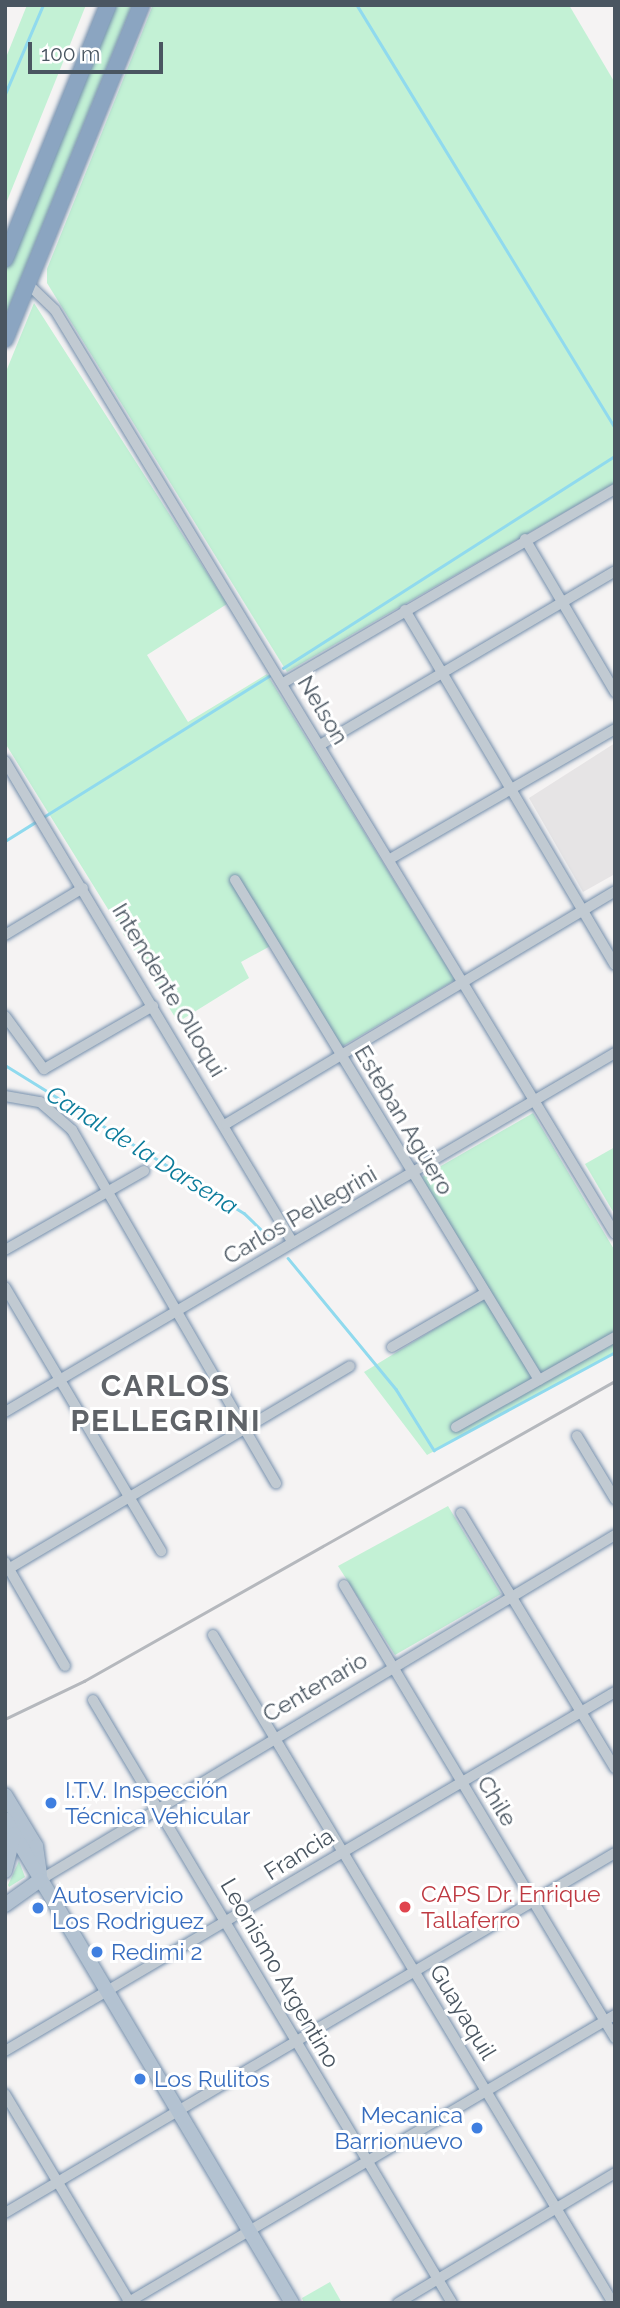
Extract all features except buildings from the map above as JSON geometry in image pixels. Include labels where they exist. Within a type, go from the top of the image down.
[{"type":"highway","points":[[5,259],[108,5]]},
{"type":"highway","points":[[5,339],[141,5]]},
{"type":"main road","points":[[5,1795],[36,1846],[40,1880]]},
{"type":"main road","points":[[5,1819],[176,2112],[292,2303]]},
{"type":"main road","points":[[5,1871],[14,1834]]},
{"type":"main road","points":[[5,1896],[40,1880]]},
{"type":"main road","points":[[5,1905],[40,1880]]},
{"type":"street","name":"Nelson","points":[[28,284],[55,310],[615,1234]]},
{"type":"street","points":[[282,683],[525,539],[615,489]]},
{"type":"street","points":[[525,539],[615,692]]},
{"type":"street","points":[[320,745],[615,571]]},
{"type":"street","points":[[405,610],[615,965]]},
{"type":"street","points":[[390,859],[615,729]]},
{"type":"street","name":"Intendente Olloqui","points":[[5,761],[226,1124],[293,1243]]},
{"type":"street","name":"Esteban Agüero","points":[[235,880],[539,1380]]},
{"type":"street","points":[[5,935],[83,888]]},
{"type":"street","points":[[226,1124],[615,891]]},
{"type":"street","points":[[5,1016],[44,1069],[153,1006]]},
{"type":"street","name":"Carlos Pellegrini","points":[[5,1412],[615,1053]]},
{"type":"street","points":[[5,1096],[40,1102],[64,1119],[276,1483]]},
{"type":"street","points":[[5,1250],[144,1171]]},
{"type":"street","points":[[5,1287],[161,1550]]},
{"type":"street","points":[[392,1347],[485,1293]]},
{"type":"street","points":[[456,1427],[615,1337]]},
{"type":"street","points":[[65,1666],[7,1567],[350,1366]]},
{"type":"street","points":[[577,1436],[615,1500]]},
{"type":"street","points":[[461,1513],[615,1768]]},
{"type":"street","name":"Centenario","points":[[40,1880],[271,1737],[615,1535]]},
{"type":"street","name":"Chile","points":[[344,1585],[533,1902],[610,2018],[615,2038]]},
{"type":"street","name":"Guayaquil","points":[[213,1635],[271,1737],[613,2303]]},
{"type":"street","name":"Francia","points":[[5,2051],[615,1692]]},
{"type":"street","name":"Leonismo Argentino","points":[[93,1700],[452,2303]]},
{"type":"street","points":[[5,2213],[615,1853]]},
{"type":"street","points":[[5,2094],[129,2302],[248,2229],[610,2018]]},
{"type":"street","points":[[398,2303],[615,2173]]},
{"type":"shaded area","points":[[615,743],[615,874],[583,892],[529,798]]},
{"type":"green space","points":[[27,5],[86,5],[5,206],[5,60]]},
{"type":"green space","points":[[113,5],[132,5],[5,317],[5,269]]},
{"type":"green space","points":[[153,5],[569,5],[615,83],[615,483],[287,672],[47,283],[47,269]]},
{"type":"green space","points":[[34,303],[227,604],[147,655],[188,722],[267,674],[455,980],[338,1049],[274,944],[241,962],[249,978],[178,1022],[5,743],[5,374]]},
{"type":"green space","points":[[533,1113],[615,1251],[615,1352],[427,1455],[364,1372],[492,1294],[420,1178]]},
{"type":"green space","points":[[615,1147],[615,1215],[585,1164]]},
{"type":"green space","points":[[448,1506],[501,1594],[395,1655],[338,1566]]},
{"type":"green space","points":[[19,1861],[25,1877],[9,1887],[8,1885]]},
{"type":"green space","points":[[330,2282],[342,2303],[304,2303],[302,2298]]},
{"type":"waterway","points":[[5,94],[43,5]]},
{"type":"waterway","points":[[357,5],[615,428]]},
{"type":"waterway","points":[[283,668],[615,456]]},
{"type":"waterway","points":[[45,816],[269,676]]},
{"type":"waterway","points":[[5,841],[36,822]]},
{"type":"waterway","name":"Canal de la Darsena","points":[[5,1065],[244,1213],[273,1241]]},
{"type":"waterway","name":"Canal de la Darsena","points":[[288,1258],[396,1389],[434,1450],[615,1352]]},
{"type":"railway","points":[[5,1719],[84,1681],[615,1381]]},
{"type":"place","name":"I.T.V. Inspección Técnica Vehicular","points":[[51,1803]]},
{"type":"place","name":"CAPS Dr. Enrique Tallaferro","points":[[405,1907]]},
{"type":"place","name":"Autoservicio Los Rodriguez","points":[[38,1908]]},
{"type":"place","name":"Redimi 2","points":[[97,1952]]},
{"type":"place","name":"Los Rulitos","points":[[140,2079]]},
{"type":"place","name":"Mecanica Barrionuevo","points":[[477,2128]]},
{"type":"district","name":"CARLOS PELLEGRINI","points":[[166,1403]]}]
